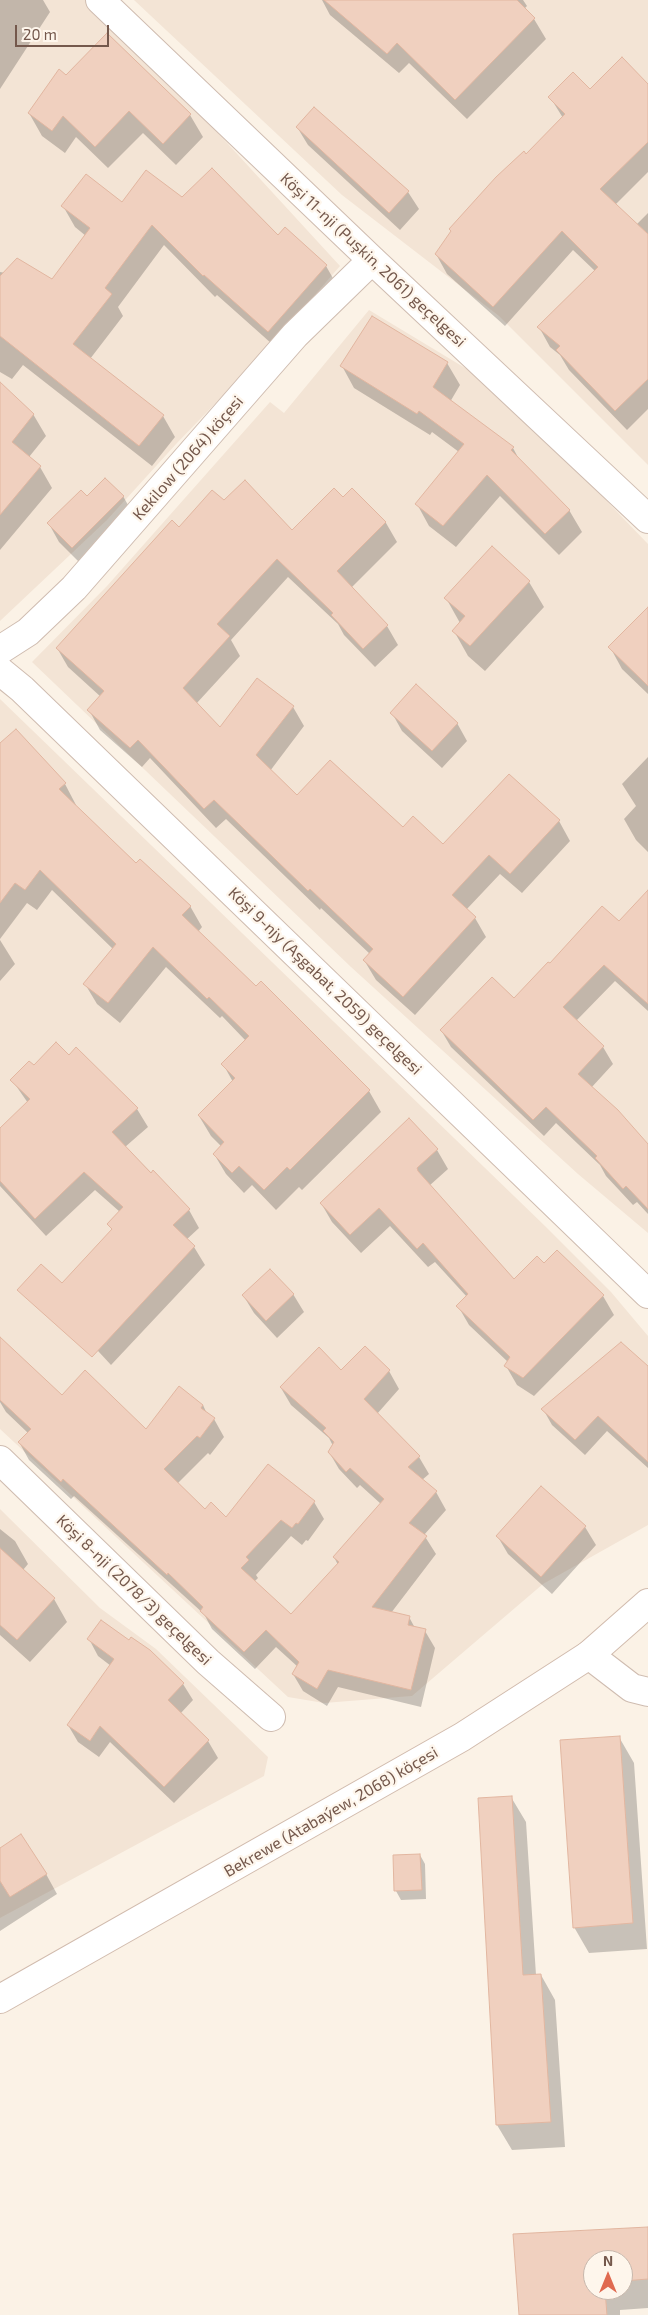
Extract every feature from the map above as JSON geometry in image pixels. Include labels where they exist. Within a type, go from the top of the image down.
[{"type":"street","name":"Köşi 11-nji (Puşkin, 2061) geçelgesi","points":[[100,0],[372,260],[648,519]]},
{"type":"street","name":"Kekilow (2064) köçesi","points":[[0,650],[28,632],[74,588],[295,334],[372,260]]},
{"type":"street","name":"Köşi 9-njy (Aşgabat, 2059) geçelgesi","points":[[0,670],[22,689],[648,1294]]},
{"type":"street","name":"Köşi 8-nji (2078/3) geçelgesi","points":[[0,1460],[208,1662],[271,1717]]},
{"type":"street","name":"Bekrewe (Atabaýew, 2068) köçesi","points":[[0,2000],[453,1742],[588,1654],[648,1602]]},
{"type":"street","points":[[588,1654],[632,1688],[648,1692]]},
{"type":"shaded area","points":[[0,0],[86,0],[206,120],[340,266],[268,349],[177,443],[107,520],[0,621]]},
{"type":"shaded area","points":[[134,0],[648,0],[648,465],[499,316],[342,195]]},
{"type":"shaded area","points":[[369,310],[485,380],[521,412],[648,544],[648,1233],[578,1174],[351,967],[32,662],[107,586],[270,402],[284,413]]},
{"type":"shaded area","points":[[0,699],[545,1226],[611,1292],[648,1336],[648,1525],[543,1584],[412,1696],[324,1703],[288,1697],[0,1429]]},
{"type":"shaded area","points":[[0,1509],[100,1608],[156,1649],[268,1757],[264,1776],[0,1918]]},
{"type":"building","points":[[324,0],[517,0],[535,18],[455,100],[397,43],[387,54]]},
{"type":"building","points":[[107,33],[191,114],[163,144],[129,111],[95,147],[63,116],[52,131],[28,113],[59,69],[66,75]]},
{"type":"building","points":[[622,57],[648,84],[648,142],[600,189],[648,234],[648,379],[615,411],[556,350],[560,346],[537,327],[598,267],[562,231],[493,307],[435,254],[451,231],[449,229],[496,177],[524,151],[526,154],[565,114],[548,97],[573,72],[590,89]]},
{"type":"building","points":[[314,107],[409,191],[389,213],[296,127]]},
{"type":"building","points":[[212,168],[278,235],[285,227],[327,265],[268,332],[203,276],[152,225],[105,288],[112,294],[73,344],[164,415],[139,446],[0,336],[0,276],[17,258],[52,279],[90,228],[61,206],[86,174],[122,202],[146,170],[182,197]]},
{"type":"building","points":[[372,316],[448,362],[433,387],[514,447],[511,450],[570,510],[545,534],[487,475],[443,526],[415,504],[464,444],[419,411],[417,414],[340,366]]},
{"type":"building","points":[[0,382],[34,414],[12,442],[41,466],[0,515]]},
{"type":"building","points":[[105,478],[124,496],[72,548],[47,523],[81,490],[87,496]]},
{"type":"building","points":[[245,480],[292,530],[334,488],[343,497],[352,488],[386,522],[337,571],[388,625],[363,649],[331,615],[333,613],[277,559],[217,624],[230,636],[183,688],[220,727],[257,678],[294,706],[256,755],[297,795],[330,760],[403,827],[413,816],[443,844],[509,774],[560,820],[510,874],[489,855],[452,895],[476,917],[403,997],[363,960],[373,949],[310,889],[308,891],[214,800],[204,809],[138,740],[130,748],[87,710],[104,691],[56,648],[172,520],[179,527],[212,490],[224,500]]},
{"type":"building","points":[[492,546],[530,581],[470,646],[452,631],[465,616],[444,598]]},
{"type":"building","points":[[648,607],[648,686],[608,647]]},
{"type":"building","points":[[416,684],[458,723],[432,751],[390,713]]},
{"type":"building","points":[[16,729],[66,783],[59,789],[136,863],[140,859],[191,906],[182,915],[256,986],[261,981],[370,1090],[290,1170],[287,1167],[264,1190],[239,1166],[232,1173],[213,1154],[224,1142],[198,1115],[235,1078],[221,1064],[249,1036],[153,947],[108,1003],[83,984],[116,944],[40,870],[25,890],[15,883],[0,903],[0,743]]},
{"type":"building","points":[[648,890],[648,1004],[604,965],[563,1007],[604,1046],[578,1074],[618,1110],[648,1144],[648,1209],[626,1186],[623,1189],[595,1158],[597,1156],[546,1107],[533,1120],[440,1030],[492,977],[514,998],[548,962],[550,963],[602,906],[619,921]]},
{"type":"building","points":[[56,1042],[69,1055],[76,1047],[138,1108],[112,1132],[151,1173],[153,1170],[190,1209],[173,1225],[195,1246],[92,1357],[17,1290],[41,1264],[62,1283],[112,1229],[107,1224],[123,1207],[84,1172],[35,1219],[0,1181],[0,1128],[30,1099],[10,1080],[29,1061],[34,1065]]},
{"type":"building","points":[[409,1118],[438,1149],[417,1168],[418,1171],[514,1279],[537,1256],[544,1263],[557,1250],[604,1295],[523,1378],[504,1366],[510,1357],[456,1306],[468,1294],[423,1243],[417,1249],[379,1208],[350,1235],[320,1203]]},
{"type":"building","points":[[270,1269],[294,1294],[266,1321],[242,1295]]},
{"type":"building","points":[[0,1337],[62,1395],[85,1370],[146,1429],[179,1386],[203,1405],[201,1408],[215,1418],[200,1438],[197,1436],[164,1469],[205,1509],[211,1502],[226,1517],[268,1464],[315,1501],[298,1524],[296,1523],[292,1528],[281,1520],[246,1557],[249,1560],[241,1568],[291,1614],[339,1562],[333,1557],[384,1499],[350,1468],[346,1472],[328,1452],[334,1442],[323,1431],[326,1428],[280,1387],[319,1347],[341,1370],[365,1346],[390,1370],[364,1399],[420,1456],[408,1467],[437,1491],[409,1523],[427,1536],[372,1607],[410,1616],[408,1625],[426,1629],[411,1690],[328,1670],[317,1689],[292,1674],[299,1662],[266,1630],[244,1652],[200,1611],[203,1607],[168,1573],[167,1575],[63,1479],[61,1482],[18,1442],[31,1429],[0,1400]]},
{"type":"building","points":[[621,1342],[648,1366],[648,1462],[598,1416],[575,1440],[541,1409]]},
{"type":"building","points":[[541,1486],[586,1526],[541,1577],[496,1536]]},
{"type":"building","points":[[0,1548],[55,1598],[17,1640],[0,1625]]},
{"type":"building","points":[[101,1620],[129,1640],[131,1637],[150,1650],[184,1683],[168,1700],[209,1740],[164,1787],[100,1726],[90,1741],[67,1725],[114,1659],[87,1639]]},
{"type":"building","points":[[620,1736],[633,1923],[573,1928],[560,1740]]},
{"type":"building","points":[[512,1796],[523,1975],[541,1974],[551,2122],[496,2125],[478,1798]]},
{"type":"building","points":[[21,1834],[47,1874],[10,1897],[0,1881],[0,1848]]},
{"type":"building","points":[[420,1854],[422,1890],[394,1891],[393,1855]]},
{"type":"building","points":[[648,2227],[648,2279],[633,2280],[633,2250],[583,2250],[583,2300],[606,2300],[607,2315],[519,2315],[513,2234]]}]
